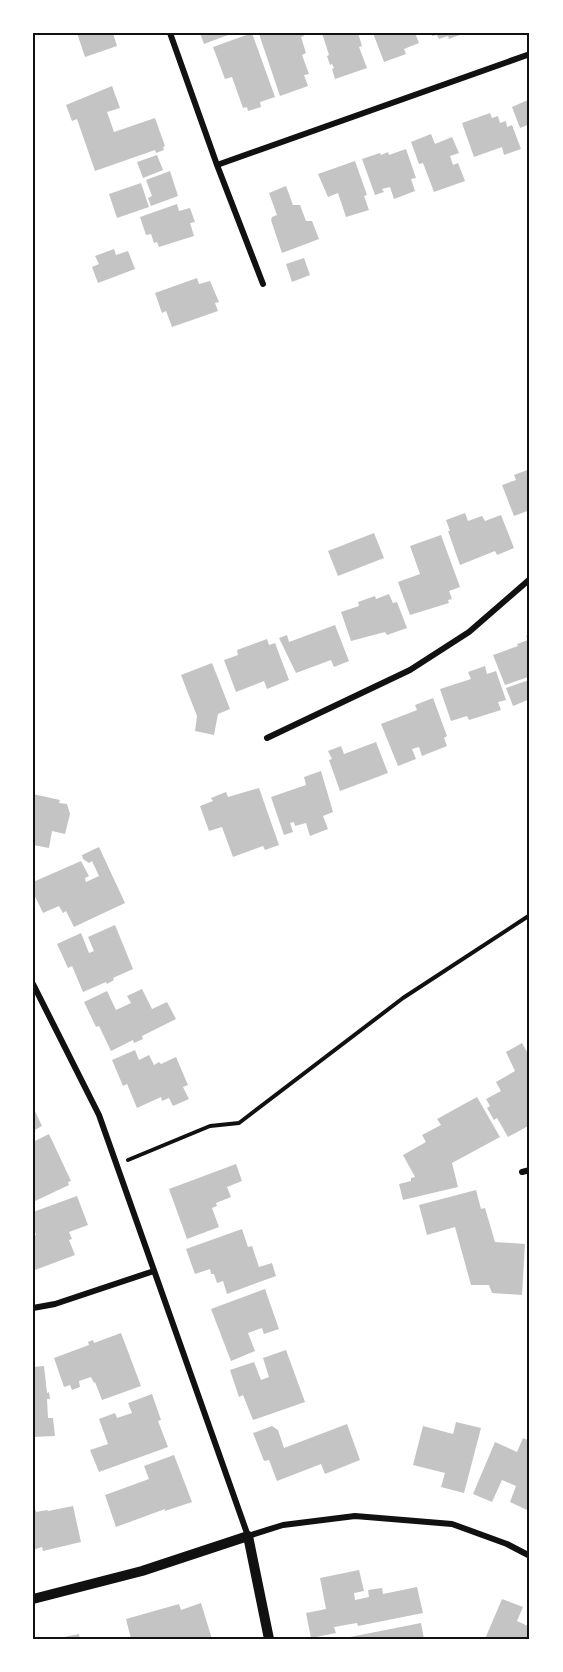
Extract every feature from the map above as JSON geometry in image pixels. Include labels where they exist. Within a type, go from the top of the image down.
[{"type":"street","points":[[170,33],[263,284]]},
{"type":"street","points":[[217,165],[530,54]]},
{"type":"street","points":[[267,738],[410,670],[469,632],[530,579]]},
{"type":"street","points":[[33,984],[99,1115],[248,1536],[269,1639]]},
{"type":"street","points":[[522,1172],[530,1170]]},
{"type":"street","points":[[33,1308],[55,1304],[154,1271]]},
{"type":"street","points":[[33,1599],[142,1571],[283,1525],[355,1516],[452,1524],[507,1544],[530,1556]]},
{"type":"path","points":[[117,1165],[210,1126],[239,1123],[403,998],[530,915]]},
{"type":"building","points":[[77,33],[113,33],[117,46],[85,57]]},
{"type":"building","points":[[200,33],[227,33],[228,35],[204,44]]},
{"type":"building","points":[[252,33],[275,97],[260,102],[261,107],[248,111],[247,107],[243,108],[232,77],[225,79],[213,47]]},
{"type":"building","points":[[302,33],[306,53],[302,55],[309,74],[304,75],[308,86],[280,96],[259,34]]},
{"type":"building","points":[[322,33],[358,33],[362,46],[359,47],[367,68],[335,79],[332,69],[334,68],[332,64],[330,65]]},
{"type":"building","points":[[373,33],[415,33],[419,43],[404,49],[406,54],[384,62]]},
{"type":"building","points":[[431,33],[465,33],[449,39],[448,36],[439,39],[437,35],[432,36]]},
{"type":"building","points":[[112,86],[120,108],[107,112],[114,132],[155,118],[165,146],[164,150],[156,153],[155,150],[95,171],[77,119],[72,121],[66,105]]},
{"type":"building","points":[[530,99],[530,124],[520,128],[512,107]]},
{"type":"building","points":[[490,113],[492,118],[498,116],[500,123],[506,121],[507,127],[512,125],[521,149],[504,155],[502,147],[474,157],[462,123]]},
{"type":"building","points":[[431,134],[435,144],[452,137],[459,153],[450,156],[453,165],[458,163],[465,181],[434,192],[423,163],[419,164],[411,142]]},
{"type":"building","points":[[406,149],[416,178],[411,179],[415,191],[394,199],[390,187],[382,189],[384,192],[375,195],[362,159],[380,153],[381,155],[388,152],[389,155]]},
{"type":"building","points":[[157,155],[163,170],[143,178],[137,162]]},
{"type":"building","points":[[355,161],[367,195],[364,196],[369,210],[346,217],[338,193],[328,197],[318,174]]},
{"type":"building","points":[[170,171],[178,196],[151,206],[148,198],[152,196],[146,180]]},
{"type":"building","points":[[141,183],[149,207],[117,218],[109,194]]},
{"type":"building","points":[[286,186],[293,205],[300,205],[306,221],[312,221],[319,239],[282,253],[271,220],[277,215],[269,193]]},
{"type":"building","points":[[177,204],[179,211],[190,208],[195,222],[190,223],[194,236],[159,247],[157,242],[154,243],[151,234],[146,235],[140,217]]},
{"type":"building","points":[[114,249],[116,255],[128,251],[135,269],[98,283],[92,267],[99,264],[95,256]]},
{"type":"building","points":[[304,258],[310,275],[292,282],[286,264]]},
{"type":"building","points":[[197,278],[199,284],[210,281],[219,302],[215,303],[218,311],[172,327],[166,311],[162,313],[155,293]]},
{"type":"building","points":[[530,469],[530,510],[514,516],[502,485],[516,480],[514,475]]},
{"type":"building","points":[[465,513],[468,521],[482,516],[485,521],[501,515],[514,548],[497,555],[495,551],[460,565],[446,520]]},
{"type":"building","points":[[374,533],[384,558],[338,576],[328,551]]},
{"type":"building","points":[[441,535],[460,587],[449,591],[452,599],[448,600],[449,603],[410,615],[398,582],[420,574],[410,546]]},
{"type":"building","points":[[389,594],[393,603],[397,602],[407,628],[387,635],[385,632],[351,641],[341,612],[359,606],[358,602]]},
{"type":"building","points":[[335,625],[349,661],[334,667],[331,660],[296,673],[279,638],[287,635],[289,642]]},
{"type":"building","points":[[530,634],[530,699],[513,706],[506,688],[529,680],[528,677],[505,685],[493,655],[518,646],[517,644],[528,640],[526,636]]},
{"type":"building","points":[[267,639],[269,645],[275,643],[289,680],[267,689],[264,681],[236,692],[224,660],[238,655],[237,650]]},
{"type":"building","points":[[212,663],[230,709],[218,714],[214,735],[195,731],[197,716],[181,675]]},
{"type":"building","points":[[485,666],[487,674],[496,671],[506,700],[498,702],[501,710],[469,720],[467,716],[451,721],[440,689],[471,679],[468,672]]},
{"type":"building","points":[[433,698],[447,736],[444,738],[447,746],[422,756],[419,747],[412,749],[416,759],[398,766],[381,724],[417,710],[415,705]]},
{"type":"building","points":[[376,742],[388,773],[340,791],[328,751],[341,746],[344,754]]},
{"type":"building","points":[[321,771],[333,812],[323,816],[328,829],[310,836],[306,823],[295,826],[294,822],[290,823],[293,832],[284,835],[271,797],[306,785],[304,777]]},
{"type":"building","points":[[259,788],[279,845],[265,850],[263,846],[233,857],[222,827],[209,831],[200,806],[213,801],[211,798],[226,792],[228,797]]},
{"type":"building","points":[[33,794],[60,800],[59,803],[67,804],[70,814],[65,834],[52,831],[49,848],[33,845]]},
{"type":"building","points":[[99,847],[125,903],[74,927],[66,911],[63,913],[59,906],[43,913],[33,892],[33,882],[81,861],[89,876],[85,878],[86,882],[99,876],[92,861],[89,863],[83,859],[82,855]]},
{"type":"building","points":[[115,925],[133,969],[113,978],[114,980],[107,984],[106,982],[83,992],[72,966],[68,968],[57,944],[81,933],[89,953],[94,951],[88,937]]},
{"type":"building","points":[[142,989],[152,1009],[167,1002],[176,1019],[142,1036],[143,1039],[134,1043],[133,1040],[111,1051],[84,1002],[107,991],[116,1010],[131,1003],[127,996]]},
{"type":"building","points":[[522,1043],[530,1057],[530,1125],[508,1137],[497,1118],[494,1120],[487,1108],[490,1106],[486,1099],[501,1091],[496,1082],[515,1071],[506,1052]]},
{"type":"building","points":[[135,1050],[139,1060],[149,1055],[154,1065],[176,1057],[188,1085],[183,1087],[189,1099],[173,1106],[169,1098],[162,1101],[161,1097],[137,1108],[127,1084],[123,1086],[112,1060]]},
{"type":"building","points":[[477,1097],[500,1137],[452,1163],[458,1187],[403,1200],[399,1184],[411,1181],[411,1178],[415,1177],[403,1155],[426,1142],[422,1135],[441,1125],[437,1119]]},
{"type":"building","points":[[33,1107],[42,1126],[33,1131]]},
{"type":"building","points":[[49,1134],[71,1181],[68,1182],[69,1185],[33,1202],[33,1164],[35,1163],[33,1142]]},
{"type":"building","points":[[236,1164],[242,1181],[227,1187],[231,1197],[216,1203],[217,1206],[212,1208],[219,1227],[187,1239],[169,1189]]},
{"type":"building","points":[[476,1190],[481,1209],[485,1208],[495,1242],[525,1244],[522,1295],[492,1293],[489,1285],[471,1285],[455,1227],[427,1235],[419,1205]]},
{"type":"building","points":[[77,1196],[88,1225],[69,1232],[72,1239],[69,1240],[75,1255],[35,1270],[33,1236],[36,1235],[33,1226],[33,1212]]},
{"type":"building","points":[[242,1229],[248,1247],[252,1246],[259,1267],[272,1263],[276,1276],[227,1294],[223,1281],[217,1283],[210,1269],[195,1274],[186,1249]]},
{"type":"building","points":[[265,1289],[279,1329],[264,1334],[262,1328],[248,1333],[255,1351],[231,1361],[211,1309]]},
{"type":"building","points":[[121,1333],[141,1386],[102,1400],[91,1377],[79,1381],[80,1387],[72,1390],[70,1385],[64,1387],[54,1358],[89,1345],[88,1342],[93,1340],[94,1343]]},
{"type":"building","points":[[286,1350],[305,1402],[253,1420],[243,1395],[239,1397],[230,1370],[254,1362],[261,1380],[269,1377],[263,1358]]},
{"type":"building","points":[[44,1366],[47,1393],[49,1392],[50,1399],[47,1399],[48,1418],[53,1418],[55,1436],[33,1437],[33,1367]]},
{"type":"building","points":[[152,1394],[161,1420],[158,1421],[168,1447],[99,1472],[90,1450],[108,1444],[99,1419],[115,1413],[117,1418],[132,1413],[128,1403]]},
{"type":"building","points":[[456,1422],[481,1428],[464,1493],[441,1487],[445,1473],[413,1465],[423,1426],[453,1434]]},
{"type":"building","points":[[347,1424],[360,1460],[325,1474],[321,1464],[277,1481],[269,1460],[264,1461],[253,1433],[272,1426],[278,1430],[284,1448]]},
{"type":"building","points":[[523,1438],[530,1441],[530,1502],[527,1510],[510,1502],[516,1486],[502,1480],[492,1502],[473,1494],[495,1442],[517,1452]]},
{"type":"building","points":[[174,1455],[192,1502],[116,1527],[105,1495],[149,1479],[144,1466]]},
{"type":"building","points":[[73,1506],[81,1542],[43,1551],[42,1547],[33,1550],[33,1510],[48,1511]]},
{"type":"building","points":[[359,1570],[364,1591],[354,1593],[355,1600],[369,1597],[368,1590],[382,1588],[383,1594],[417,1587],[423,1613],[358,1626],[357,1623],[334,1627],[336,1633],[311,1638],[306,1613],[326,1609],[320,1578]]},
{"type":"building","points":[[502,1599],[523,1607],[517,1621],[530,1627],[530,1639],[485,1639]]},
{"type":"building","points":[[201,1603],[212,1639],[131,1639],[126,1619],[179,1604],[181,1610]]},
{"type":"building","points":[[421,1623],[424,1639],[345,1639],[345,1638]]},
{"type":"building","points":[[79,1634],[80,1639],[59,1639],[59,1638]]}]
